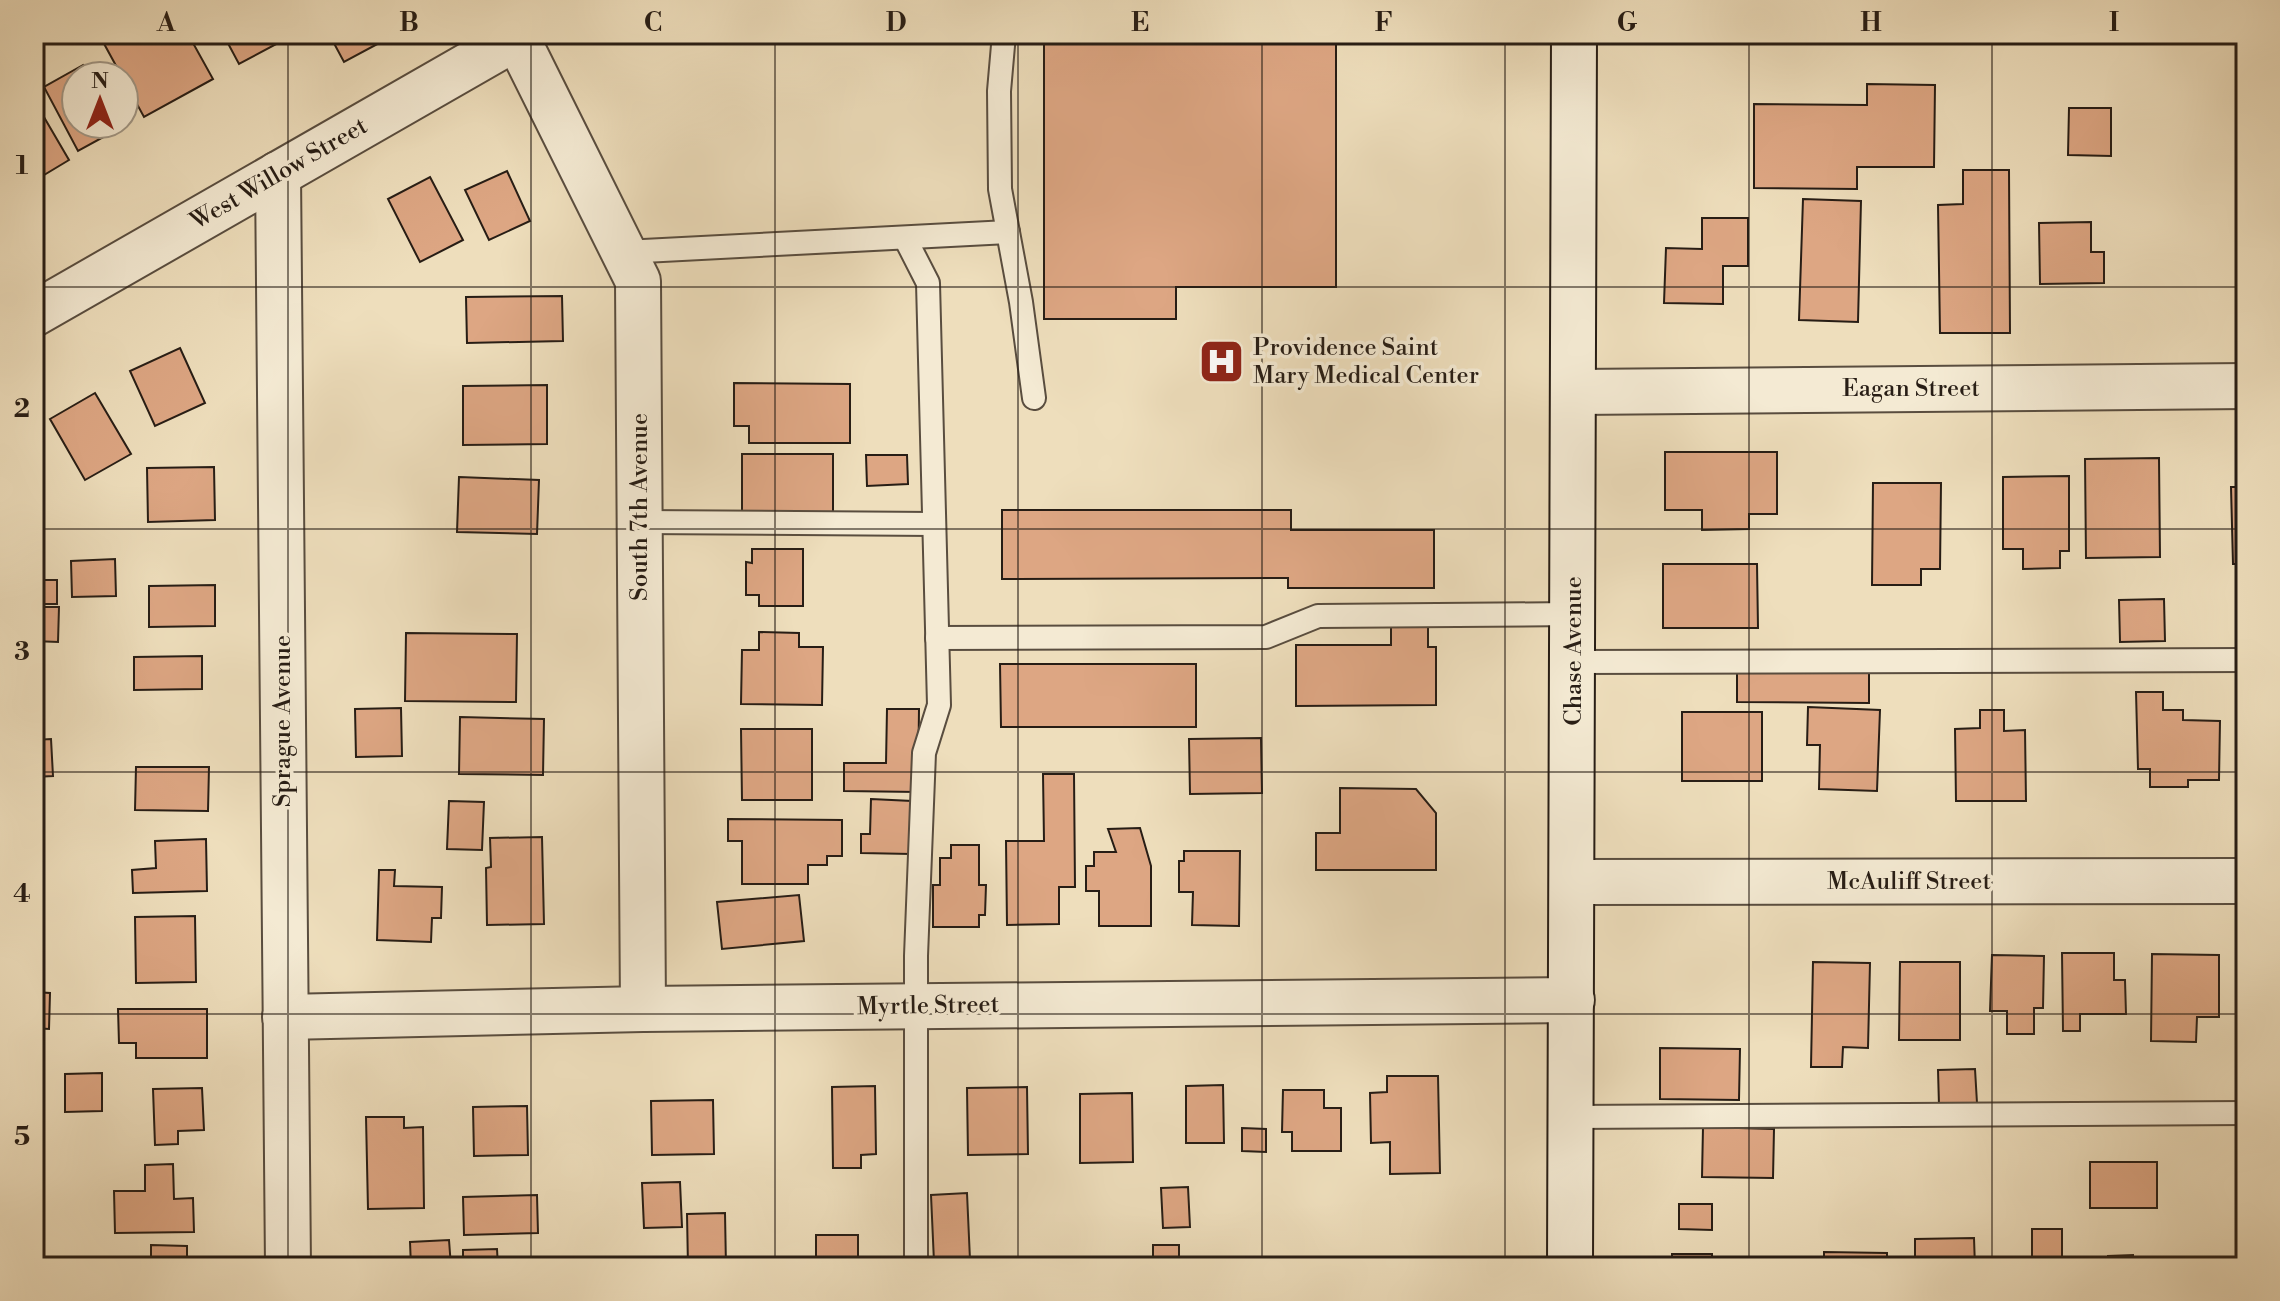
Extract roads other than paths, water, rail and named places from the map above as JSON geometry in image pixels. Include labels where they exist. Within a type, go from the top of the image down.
[{"type":"street","name":"Chase Avenue","points":[[1570,1267],[1576,392],[1574,34]]},
{"type":"street","name":"West Willow Street","points":[[34,314],[518,35]]},
{"type":"street","name":"South 7th Avenue","points":[[518,35],[638,281],[643,1009]]},
{"type":"street","name":"Sprague Avenue","points":[[278,174],[288,1267]]},
{"type":"street","name":"Eagan Street","points":[[1576,392],[2246,386]]},
{"type":"street","name":"McAuliff Street","points":[[1573,882],[2246,881]]},
{"type":"street","name":"Myrtle Street","points":[[285,1017],[643,1009],[1572,1000]]},
{"type":"lane","points":[[1004,34],[999,91],[999,163],[1034,398]]},
{"type":"lane","points":[[624,252],[1008,232]]},
{"type":"lane","points":[[905,238],[928,283],[939,705],[924,753],[914,1006],[916,1267]]},
{"type":"lane","points":[[640,522],[934,524]]},
{"type":"lane","points":[[937,638],[1266,637],[1318,616],[1574,614]]},
{"type":"lane","points":[[1574,662],[2246,660]]},
{"type":"lane","points":[[1571,1117],[2246,1113]]},
{"type":"place","name":"Providence Saint Mary Medical Center","points":[[1222,362]]}]
